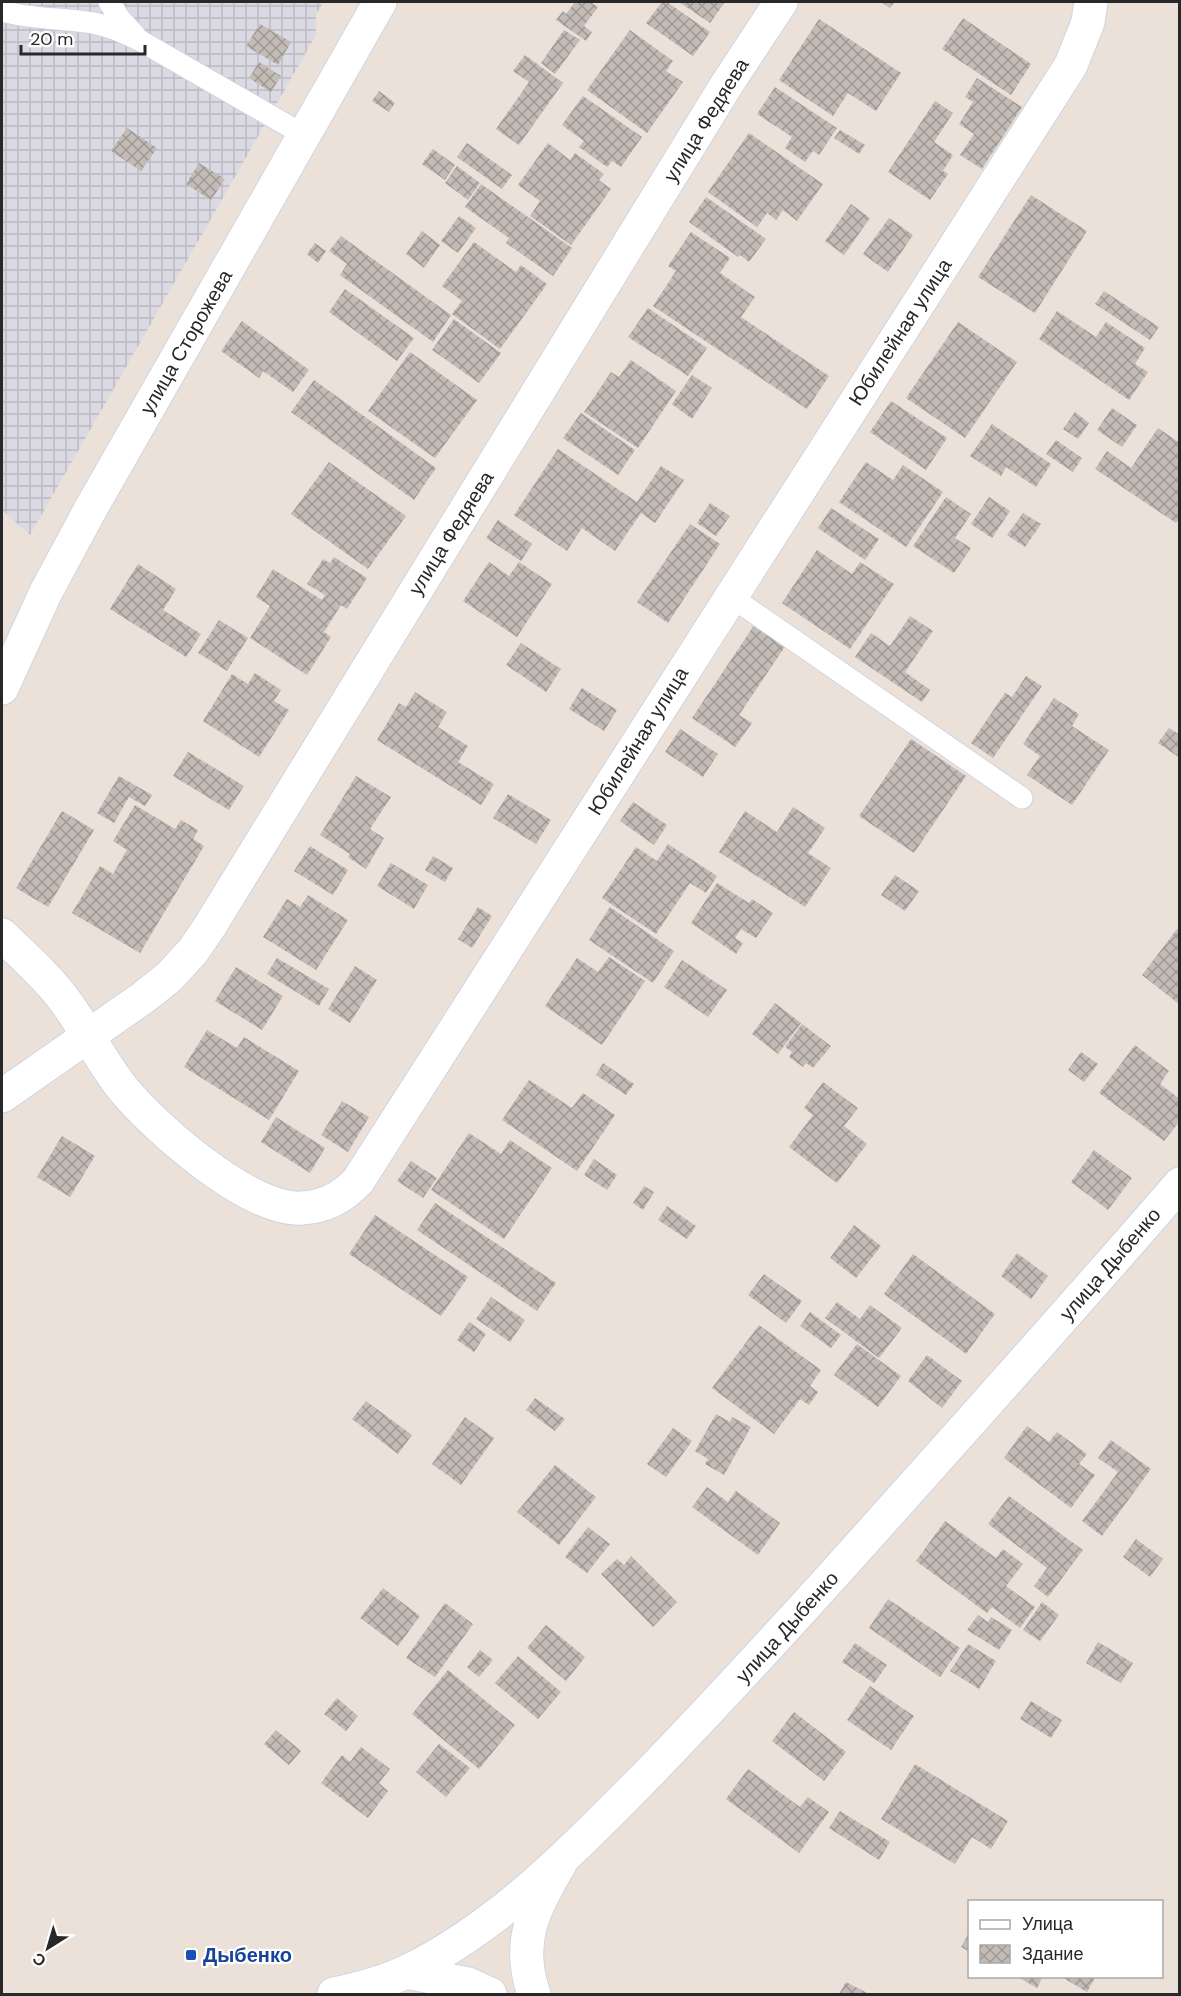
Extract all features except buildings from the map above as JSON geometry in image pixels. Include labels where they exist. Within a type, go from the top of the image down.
[{"type":"street","name":"улица Сторожева","points":[[2,688],[13,659],[46,592],[90,510],[380,2]]},
{"type":"street","name":"улица Федяева","points":[[2,1096],[144,998],[170,977],[193,951],[727,84],[781,2]]},
{"type":"street","name":"Юбилейная улица","points":[[88,1036],[120,1085],[147,1116],[181,1146],[241,1188],[271,1203],[300,1209],[327,1203],[346,1193],[358,1181],[1071,65],[1088,22],[1091,2]]},
{"type":"street","points":[[2,935],[65,1000],[88,1036]]},
{"type":"street","name":"улица Дыбенко","points":[[334,1995],[406,1972],[458,1942],[497,1915],[565,1857],[731,1689],[937,1460],[1179,1184]]},
{"type":"street","points":[[534,1995],[526,1970],[526,1941],[532,1916],[541,1895],[565,1857]]},
{"type":"street","points":[[406,1972],[468,1984],[490,1995]]},
{"type":"lane","points":[[109,2],[120,19],[139,40]]},
{"type":"lane","points":[[2,11],[26,18],[87,22],[111,28],[139,40],[304,135]]},
{"type":"lane","points":[[730,596],[1022,798]]},
{"type":"shaded area","points":[[2,2],[324,2],[316,14],[316,35],[30,535],[2,510]]},
{"type":"place","name":"Дыбенко","points":[[191,1955]]}]
